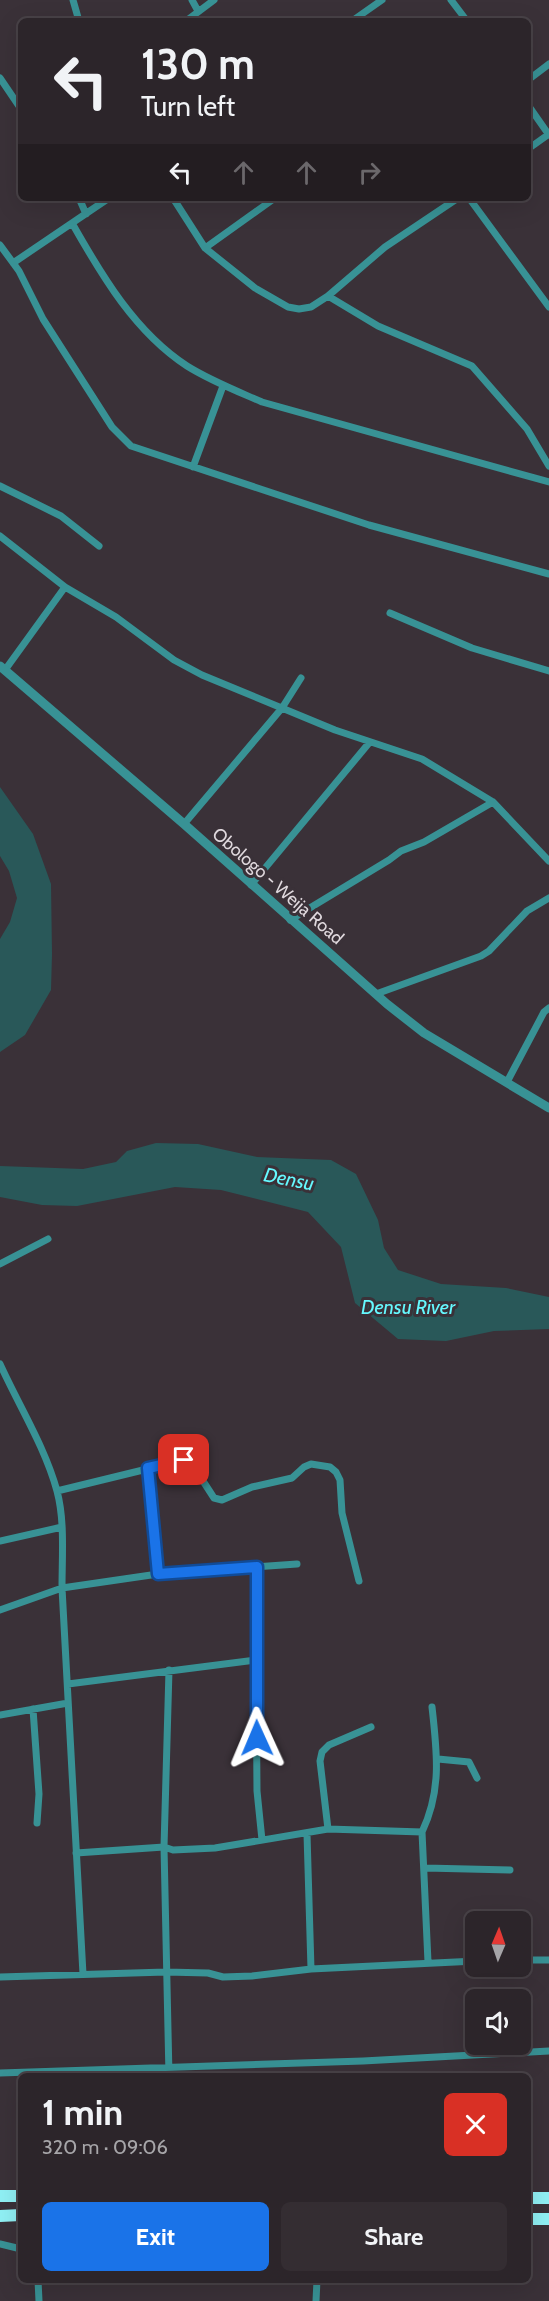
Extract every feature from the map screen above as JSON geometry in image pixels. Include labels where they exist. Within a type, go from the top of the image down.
[{"type":"highway","points":[[0,2196],[18,2196]]},
{"type":"highway","points":[[531,2198],[549,2198]]},
{"type":"highway","points":[[0,2216],[18,2215]]},
{"type":"highway","points":[[531,2219],[549,2219]]},
{"type":"street","points":[[73,0],[78,18]]},
{"type":"street","points":[[192,0],[198,11]]},
{"type":"street","points":[[190,18],[214,0]]},
{"type":"street","points":[[356,18],[382,0]]},
{"type":"street","points":[[451,0],[465,18]]},
{"type":"street","points":[[531,78],[549,64]]},
{"type":"street","points":[[0,78],[18,105]]},
{"type":"street","points":[[531,109],[549,135],[531,147]]},
{"type":"street","points":[[80,201],[86,214]]},
{"type":"street","points":[[13,263],[105,201]]},
{"type":"street","points":[[175,201],[205,248],[255,288],[288,307],[299,309],[311,307],[328,296],[385,247],[454,201]]},
{"type":"street","points":[[205,248],[271,201]]},
{"type":"street","points":[[471,201],[549,307]]},
{"type":"street","points":[[72,223],[122,303],[148,333],[186,366],[223,386],[262,402],[549,482]]},
{"type":"street","points":[[0,245],[19,271],[43,319],[112,427],[131,446],[369,525],[549,574]]},
{"type":"street","points":[[328,296],[378,326],[472,366],[527,429],[549,466]]},
{"type":"street","points":[[193,467],[223,386]]},
{"type":"street","points":[[0,486],[60,516],[99,546]]},
{"type":"street","points":[[0,536],[65,587],[116,617],[174,660],[202,675],[369,743],[422,759],[493,802],[549,861]]},
{"type":"street","points":[[2,668],[65,587]]},
{"type":"street","points":[[390,614],[472,648],[549,671]]},
{"type":"street","name":"Obologo - Weija Road","points":[[2,668],[184,824],[290,920],[424,1033],[549,1108]]},
{"type":"street","points":[[184,824],[282,708],[301,678]]},
{"type":"street","points":[[251,885],[369,743]]},
{"type":"street","points":[[290,920],[389,860],[401,850],[424,842],[493,802]]},
{"type":"street","points":[[376,994],[481,956],[489,951],[527,911],[549,898]]},
{"type":"street","points":[[507,1082],[544,1012],[549,1008]]},
{"type":"street","points":[[0,1264],[48,1239]]},
{"type":"street","points":[[0,1365],[35,1436],[57,1491],[62,1527],[62,1587],[83,1974]]},
{"type":"street","points":[[57,1491],[184,1460],[192,1464],[214,1498],[222,1500],[252,1487],[292,1478],[311,1464],[330,1467],[340,1480],[342,1513],[359,1581]]},
{"type":"street","points":[[148,1468],[158,1574]]},
{"type":"street","points":[[0,1538],[62,1527]]},
{"type":"street","points":[[0,1610],[62,1587],[158,1574],[297,1564]]},
{"type":"street","points":[[257,1567],[257,1791],[262,1840]]},
{"type":"street","points":[[68,1684],[256,1660]]},
{"type":"street","points":[[169,1670],[164,1847],[169,2073]]},
{"type":"street","points":[[0,1715],[68,1703]]},
{"type":"street","points":[[428,1962],[422,1832],[431,1813],[438,1759],[432,1707]]},
{"type":"street","points":[[33,1709],[39,1794],[37,1823]]},
{"type":"street","points":[[328,1829],[320,1761],[322,1752],[329,1745],[371,1727]]},
{"type":"street","points":[[438,1759],[453,1758],[469,1762],[477,1778]]},
{"type":"street","points":[[76,1853],[164,1847],[173,1851],[191,1850],[328,1829],[422,1832]]},
{"type":"street","points":[[307,1834],[311,1969]]},
{"type":"street","points":[[425,1868],[510,1870]]},
{"type":"street","points":[[531,1960],[549,1960]]},
{"type":"street","points":[[0,1977],[166,1972],[232,1976],[311,1969],[465,1961]]},
{"type":"street","points":[[0,2073],[549,2051]]},
{"type":"street","points":[[0,2244],[18,2249]]},
{"type":"street","points":[[38,2283],[39,2301]]},
{"type":"street","points":[[316,2301],[317,2283]]},
{"type":"water","points":[[0,787],[33,834],[51,884],[52,954],[51,990],[25,1035],[0,1052],[0,939],[10,922],[17,898],[9,871],[0,856]]},
{"type":"water","name":"Densu River","points":[[156,1143],[198,1144],[257,1157],[331,1160],[356,1174],[378,1220],[384,1248],[398,1270],[441,1284],[506,1288],[549,1297],[549,1329],[494,1331],[446,1341],[398,1339],[355,1303],[341,1247],[308,1212],[221,1190],[175,1187],[77,1206],[42,1205],[0,1197],[0,1166],[83,1169],[116,1162],[127,1151]]},
{"type":"route","points":[[184,1460],[148,1468],[158,1574],[257,1567],[257,1738]]},
{"type":"water label","name":"Densu","points":[[289,1179]]}]
